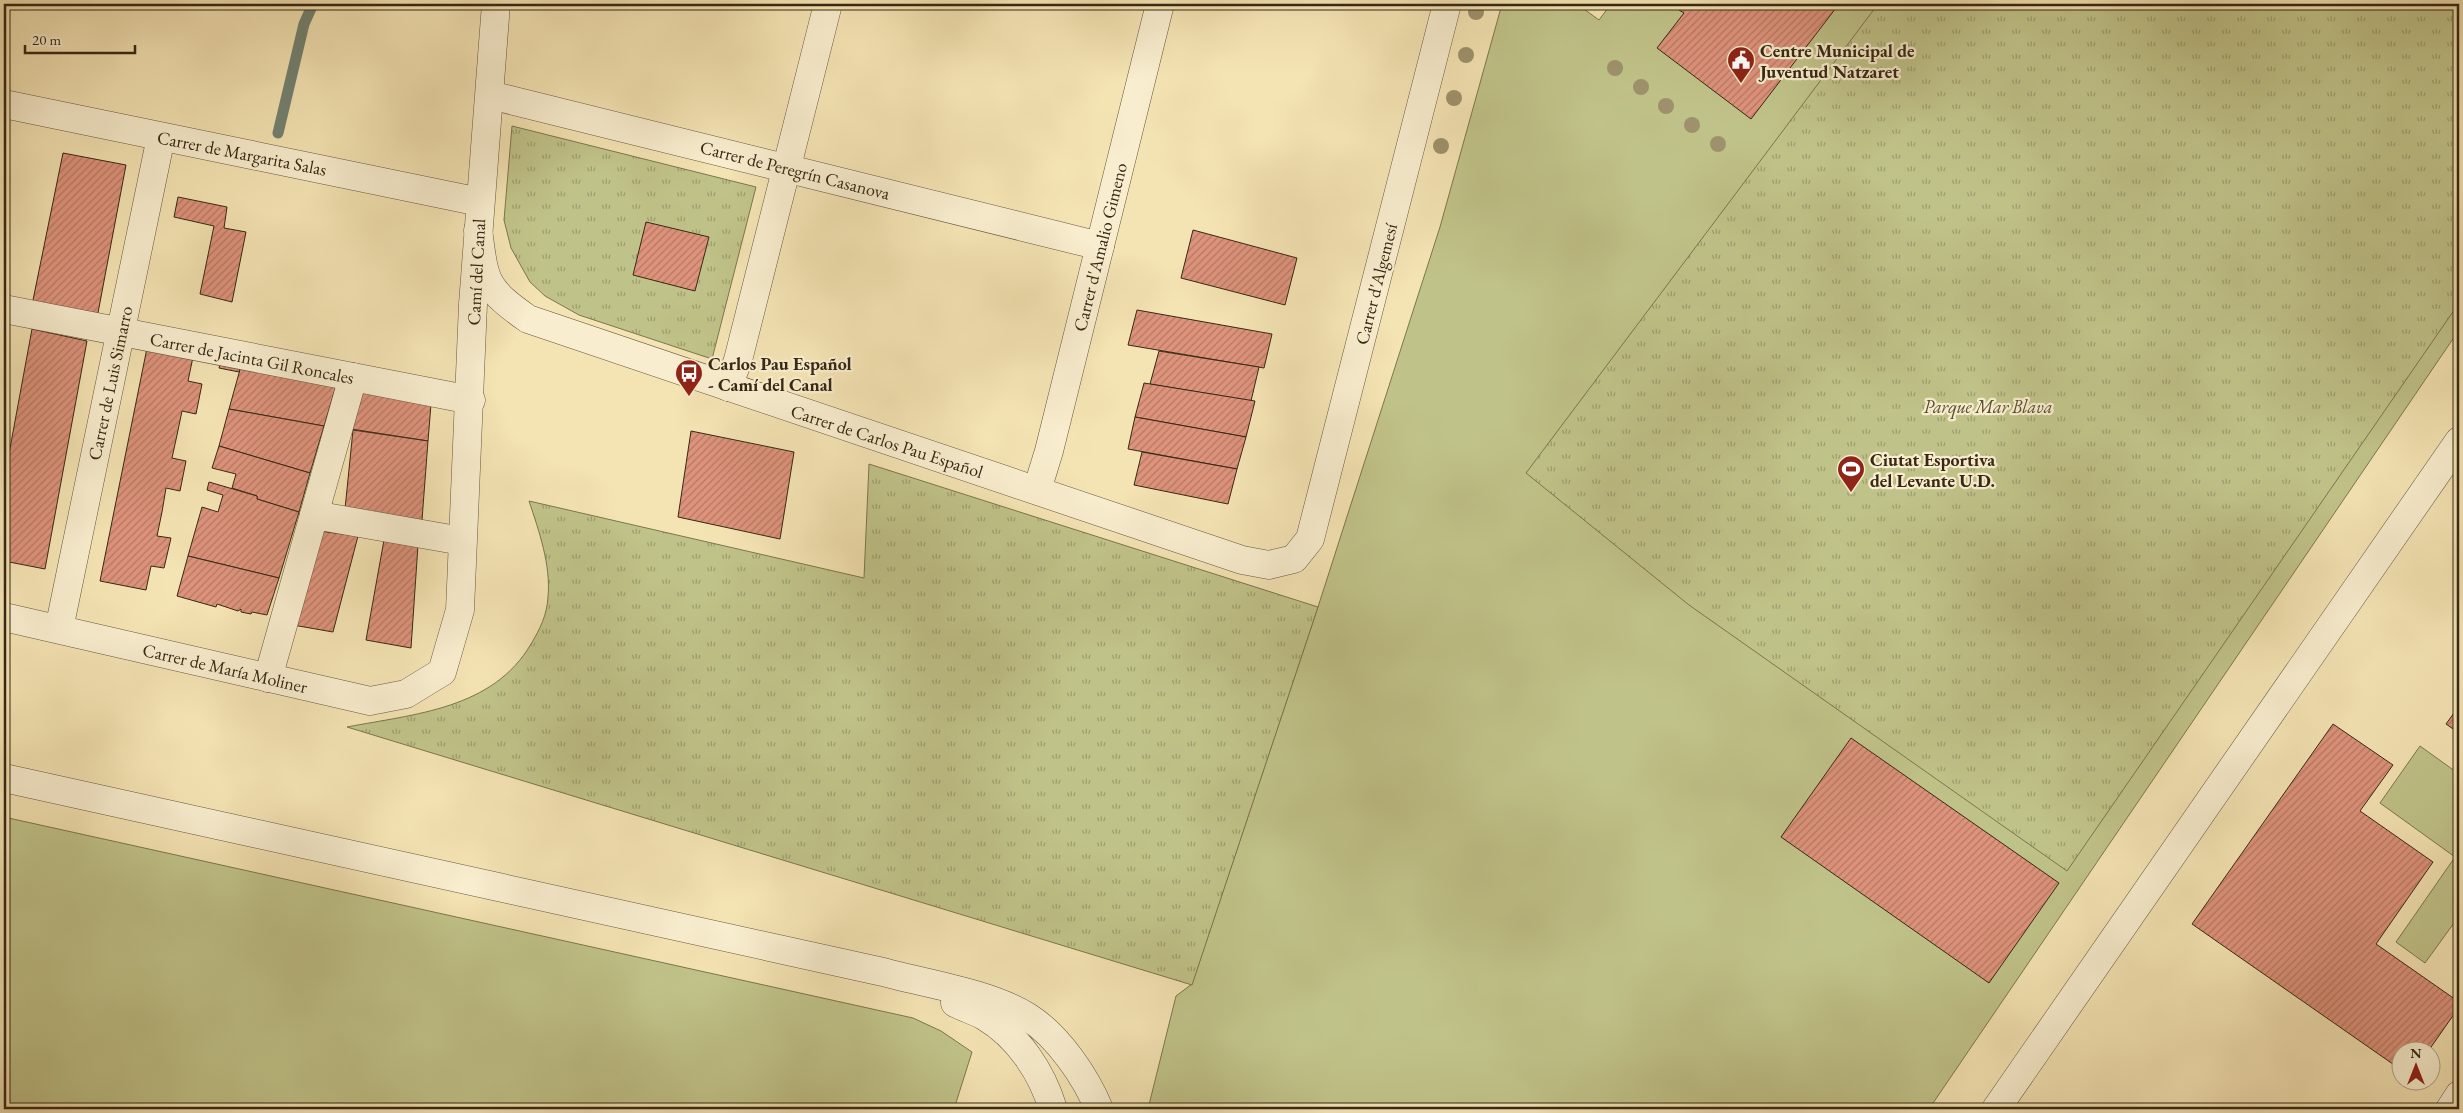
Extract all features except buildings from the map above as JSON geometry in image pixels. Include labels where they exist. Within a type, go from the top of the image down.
[{"type":"street","name":"Camí del Canal","points":[[442,672],[460,610],[462,541],[471,400],[473,304],[496,4]]},
{"type":"street","points":[[728,387],[738,360],[828,4]]},
{"type":"street","name":"Carrer d'Amalio Gimeno","points":[[1037,490],[1049,450],[1160,4]]},
{"type":"street","name":"Carrer d'Algemesí","points":[[1294,559],[1310,539],[1447,4]]},
{"type":"street","name":"Carrer de Peregrín Casanova","points":[[490,95],[1100,246]]},
{"type":"street","name":"Carrer de Margarita Salas","points":[[4,104],[480,202]]},
{"type":"street","name":"Carrer de Luis Simarro","points":[[60,629],[161,137]]},
{"type":"street","name":"Carrer de Carlos Pau Español","points":[[478,230],[484,271],[492,290],[507,305],[528,320],[1242,560],[1269,565],[1294,559]]},
{"type":"street","name":"Carrer de Jacinta Gil Roncales","points":[[4,309],[471,400]]},
{"type":"street","points":[[268,678],[353,377]]},
{"type":"street","points":[[1996,1109],[2459,441]]},
{"type":"street","points":[[314,515],[462,541]]},
{"type":"street","name":"Carrer de María Moliner","points":[[4,617],[370,701],[406,694],[442,672]]},
{"type":"street","points":[[4,778],[883,972],[996,1002],[1029,1018],[1054,1041],[1075,1065],[1092,1090],[1099,1109]]},
{"type":"street","points":[[883,972],[984,1016],[1004,1030],[1020,1047],[1035,1068],[1053,1109]]},
{"type":"street","points":[[2450,1109],[2459,1095]]},
{"type":"green space","name":"Ciutat Esportiva del Levante U.D.","points":[[1502,4],[1577,4],[1599,20],[1611,4],[2459,4],[2459,330],[1929,1109],[1148,1109],[1176,996],[1192,984],[1318,607],[1440,227]]},
{"type":"green space","name":"Parque Mar Blava","points":[[1878,4],[2459,4],[2459,303],[2067,871],[1689,605],[1526,473]]},
{"type":"green space","points":[[512,126],[756,187],[712,359],[579,315],[545,296],[530,282],[511,248],[504,220]]},
{"type":"green space","points":[[869,464],[1318,607],[1192,985],[347,727],[399,718],[450,705],[496,683],[515,666],[531,644],[540,627],[545,616],[548,597],[546,560],[529,501],[864,578]]},
{"type":"green space","points":[[2420,746],[2459,774],[2459,916],[2425,963],[2396,942],[2455,857],[2380,803]]},
{"type":"green space","points":[[4,817],[913,1018],[941,1031],[972,1052],[954,1109],[4,1109]]},
{"type":"waterway","points":[[278,133],[304,24],[313,4]]},
{"type":"place","name":"Centre Municipal de Juventud Natzaret","points":[[1741,84]]},
{"type":"place","name":"Carlos Pau Español - Camí del Canal","points":[[689,397]]},
{"type":"place","name":"Ciutat Esportiva del Levante U.D.","points":[[1851,493]]}]
